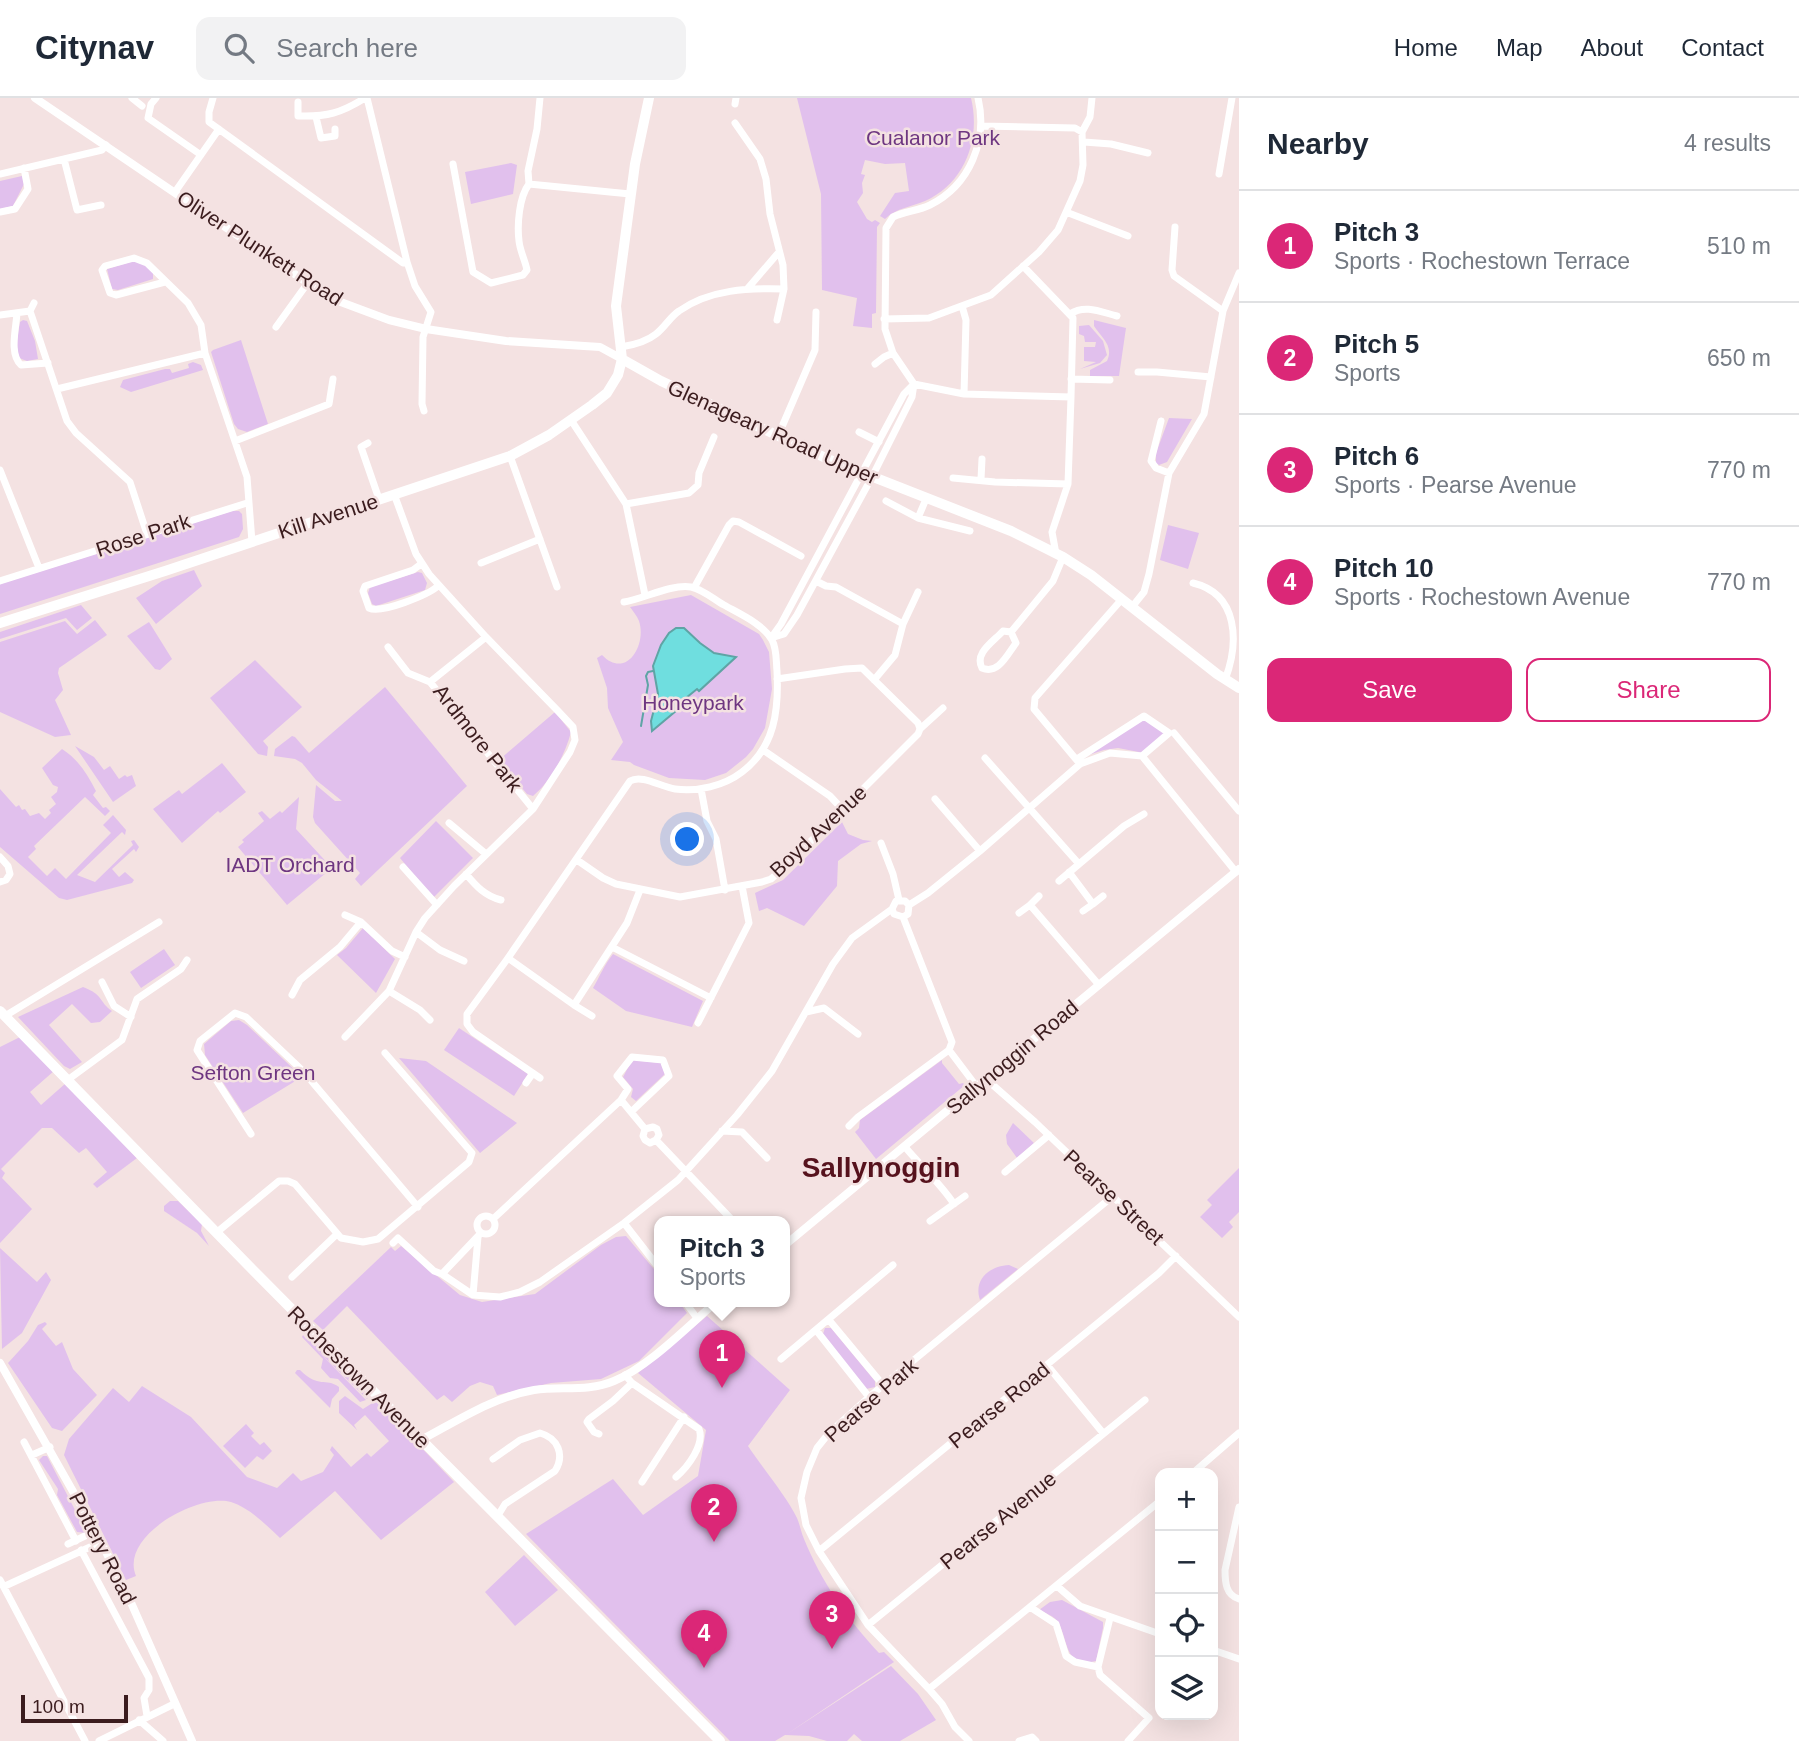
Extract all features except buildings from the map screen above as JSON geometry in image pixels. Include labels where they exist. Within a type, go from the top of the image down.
[{"type":"main road","points":[[622,359],[616,306],[631,194],[649,98]]},
{"type":"main road","name":"Glenageary Road Upper","points":[[622,359],[661,381],[778,436],[867,476],[1011,531],[1060,556],[1122,599],[1225,680],[1239,688]]},
{"type":"main road","name":"Kill Avenue","points":[[0,624],[510,456],[571,420],[607,393],[616,379],[622,359]]},
{"type":"main road","name":"Rochestown Avenue","points":[[3,1013],[216,1233],[720,1741]]},
{"type":"street","name":"Oliver Plunkett Road","points":[[35,98],[330,298],[357,310],[426,329],[506,341],[600,347],[622,359]]},
{"type":"street","points":[[132,98],[142,106]]},
{"type":"street","points":[[156,98],[151,104],[148,118],[201,155]]},
{"type":"street","points":[[214,98],[209,122],[403,263],[407,262]]},
{"type":"street","points":[[298,102],[298,116],[316,117],[341,112],[366,98],[407,262],[415,286],[431,312],[423,337],[424,411]]},
{"type":"street","points":[[453,164],[473,272],[491,283],[523,275],[527,270],[519,242],[524,190],[529,184],[528,171],[540,98]]},
{"type":"street","points":[[771,638],[826,551],[912,397],[914,384],[893,353],[886,335],[886,229],[893,217],[932,204],[957,184],[975,157],[982,126],[978,98]]},
{"type":"street","points":[[1080,131],[1090,117],[1092,98]]},
{"type":"street","points":[[1219,174],[1232,98]]},
{"type":"street","points":[[316,117],[321,138],[335,136],[335,129]]},
{"type":"street","points":[[735,123],[760,159],[784,289],[777,320]]},
{"type":"street","points":[[982,126],[1080,131]]},
{"type":"street","points":[[175,192],[219,130]]},
{"type":"street","points":[[884,318],[926,319],[962,306],[991,295],[1023,266],[1052,238],[1082,175],[1084,142],[1080,131]]},
{"type":"street","points":[[1084,142],[1111,144],[1147,153]]},
{"type":"street","points":[[0,174],[102,150],[106,145]]},
{"type":"street","points":[[64,159],[78,210],[101,205]]},
{"type":"street","points":[[0,212],[15,209],[28,189],[24,168]]},
{"type":"street","points":[[529,184],[631,194]]},
{"type":"street","points":[[1066,212],[1128,236]]},
{"type":"street","points":[[1175,227],[1172,270],[1174,275],[1223,311]]},
{"type":"street","points":[[388,251],[402,240]]},
{"type":"street","points":[[748,288],[779,252]]},
{"type":"street","points":[[165,282],[116,295],[110,293],[102,270],[105,266],[134,258],[147,264],[165,282],[195,313],[201,325],[205,353],[247,477],[252,542]]},
{"type":"street","points":[[1012,632],[1053,581],[1060,556],[1052,532],[1068,484],[1071,397],[1073,320],[1023,266]]},
{"type":"street","points":[[1132,607],[1144,592],[1149,574],[1169,472],[1204,414],[1223,311],[1239,273]]},
{"type":"street","points":[[276,327],[307,284]]},
{"type":"street","points":[[621,347],[639,344],[656,334],[677,312],[694,303],[748,288],[784,289]]},
{"type":"street","points":[[962,306],[966,320],[964,394]]},
{"type":"street","points":[[0,315],[17,313],[32,307],[71,427],[130,482],[147,534]]},
{"type":"street","points":[[1070,314],[1079,308],[1085,308],[1117,316]]},
{"type":"street","points":[[778,436],[815,350],[816,312]]},
{"type":"street","points":[[17,313],[14,355],[17,361],[21,365],[48,363]]},
{"type":"street","points":[[57,389],[205,353]]},
{"type":"street","points":[[874,365],[893,353]]},
{"type":"street","points":[[1138,372],[1211,377]]},
{"type":"street","points":[[235,441],[329,404],[333,379]]},
{"type":"street","points":[[1071,379],[1110,380]]},
{"type":"street","points":[[914,384],[964,394],[1071,397]]},
{"type":"street","points":[[867,476],[879,442],[904,394],[914,384]]},
{"type":"street","points":[[571,420],[626,504],[645,595]]},
{"type":"street","points":[[1161,421],[1151,461],[1156,468],[1169,472]]},
{"type":"street","points":[[859,432],[879,442]]},
{"type":"street","points":[[626,504],[689,494],[695,490],[714,437]]},
{"type":"street","points":[[368,443],[361,447],[379,499]]},
{"type":"street","points":[[510,456],[557,587]]},
{"type":"street","points":[[981,479],[982,459]]},
{"type":"street","points":[[0,470],[39,568]]},
{"type":"street","points":[[953,478],[1068,484]]},
{"type":"street","name":"Ardmore Park","points":[[394,494],[421,564],[438,586],[573,727],[575,740],[570,752],[533,809],[430,682],[486,637]]},
{"type":"street","points":[[918,518],[926,499]]},
{"type":"street","name":"Glenageary Road Upper","points":[[886,501],[918,518],[970,531]]},
{"type":"street","name":"Rose Park","points":[[0,581],[247,503]]},
{"type":"street","points":[[694,588],[733,521],[801,556]]},
{"type":"street","points":[[481,563],[540,539]]},
{"type":"street","points":[[771,638],[788,629],[816,581],[826,551]]},
{"type":"street","points":[[421,564],[413,570],[365,586],[363,591],[369,607],[379,610],[427,594],[438,586]]},
{"type":"street","points":[[816,581],[836,587],[903,624]]},
{"type":"street","points":[[1193,583],[1208,587],[1226,601],[1232,612],[1236,652],[1225,680]]},
{"type":"street","points":[[526,1083],[536,1075],[472,1032],[467,1024],[467,1014],[629,782],[634,778],[676,789],[701,789],[741,773],[763,750],[776,718],[775,646],[759,627],[694,588],[645,595],[624,602]]},
{"type":"street","points":[[874,680],[895,654],[903,624],[918,592]]},
{"type":"street","points":[[1079,761],[1034,709],[1033,704],[1035,698],[1122,599]]},
{"type":"street","points":[[1003,631],[1012,632],[1016,643],[996,669],[989,671],[982,668],[980,655],[1003,631]]},
{"type":"street","points":[[388,647],[408,673],[430,682]]},
{"type":"street","points":[[777,679],[862,668],[918,723],[920,729]]},
{"type":"street","name":"Boyd Avenue","points":[[577,860],[603,878],[640,890],[680,897],[742,887],[771,879],[943,708]]},
{"type":"street","points":[[909,905],[928,893],[1031,809],[1079,761],[1143,716],[1172,733],[1239,810]]},
{"type":"street","points":[[1079,761],[1110,753],[1142,756],[1172,733]]},
{"type":"street","points":[[763,750],[830,796],[843,810]]},
{"type":"street","points":[[1142,756],[1237,870]]},
{"type":"street","points":[[985,758],[1079,864]]},
{"type":"street","points":[[701,789],[707,821],[716,839],[725,890]]},
{"type":"street","points":[[935,799],[980,851]]},
{"type":"street","points":[[345,1037],[389,991],[416,932],[437,905],[533,809]]},
{"type":"street","points":[[1059,881],[1124,826],[1144,814]]},
{"type":"street","points":[[449,823],[486,855]]},
{"type":"street","points":[[881,843],[893,874],[899,900]]},
{"type":"street","points":[[0,857],[8,866],[10,874],[6,880],[0,882]]},
{"type":"street","points":[[403,867],[437,905]]},
{"type":"street","name":"Sallynoggin Road","points":[[790,1241],[1237,870]]},
{"type":"street","points":[[1069,872],[1093,904]]},
{"type":"street","points":[[466,874],[481,891],[501,900]]},
{"type":"street","points":[[698,1023],[749,923],[742,887]]},
{"type":"street","points":[[574,1005],[627,923],[640,890]]},
{"type":"street","points":[[1019,913],[1039,896]]},
{"type":"street","points":[[1083,911],[1103,896]]},
{"type":"street","points":[[393,1243],[398,1238],[434,1271],[473,1295],[500,1297],[520,1292],[540,1282],[624,1223],[678,1180],[737,1115],[772,1071],[833,964],[852,938],[892,909],[894,903],[899,900],[909,905]]},
{"type":"street","points":[[903,917],[908,914],[909,905]]},
{"type":"street","points":[[1030,905],[1099,985]]},
{"type":"street","points":[[892,909],[894,914],[903,917]]},
{"type":"street","points":[[345,915],[361,922],[392,951],[405,957]]},
{"type":"street","points":[[849,1126],[949,1050],[951,1042],[903,917]]},
{"type":"street","points":[[3,1013],[159,922]]},
{"type":"street","points":[[292,995],[300,980],[340,947],[361,922]]},
{"type":"street","points":[[416,932],[440,950],[464,961]]},
{"type":"street","points":[[612,947],[711,998]]},
{"type":"street","points":[[508,958],[592,1016]]},
{"type":"street","points":[[69,1079],[122,1040],[137,999],[181,969],[187,960]]},
{"type":"street","points":[[102,982],[114,1006],[131,1017]]},
{"type":"street","points":[[389,991],[420,1010],[430,1020]]},
{"type":"street","points":[[817,991],[824,1008],[858,1034]]},
{"type":"street","points":[[806,1012],[824,1008]]},
{"type":"street","points":[[251,1134],[197,1050],[200,1041],[231,1014],[238,1013],[246,1017],[316,1086],[418,1207]]},
{"type":"street","points":[[949,1050],[976,1087]]},
{"type":"street","points":[[216,1233],[279,1181],[288,1181],[295,1184],[341,1238],[351,1242],[378,1239],[469,1163],[472,1153],[385,1053]]},
{"type":"street","points":[[493,1219],[621,1100],[628,1089],[617,1076],[632,1057],[663,1060],[669,1076],[631,1112]]},
{"type":"street","name":"Pearse Street","points":[[986,1079],[1114,1196],[1239,1317]]},
{"type":"street","points":[[621,1100],[645,1129],[645,1140],[650,1143],[656,1140],[728,1216]]},
{"type":"street","points":[[737,1115],[741,1132],[767,1158]]},
{"type":"street","points":[[722,1131],[741,1132]]},
{"type":"street","points":[[1004,1172],[1049,1135]]},
{"type":"street","points":[[905,1147],[945,1190],[954,1204]]},
{"type":"street","points":[[930,1221],[965,1196]]},
{"type":"street","name":"Pearse Park","points":[[969,1741],[955,1727],[942,1704],[929,1689],[868,1625],[820,1551],[806,1525],[802,1498],[807,1472],[817,1448],[869,1397],[1114,1196]]},
{"type":"street","points":[[473,1295],[480,1235],[478,1220],[486,1216],[493,1219]]},
{"type":"street","points":[[442,1274],[480,1235],[492,1231],[495,1226],[493,1219]]},
{"type":"street","points":[[624,1223],[654,1262]]},
{"type":"street","points":[[292,1277],[337,1234]]},
{"type":"street","name":"Pearse Road","points":[[820,1551],[1047,1366],[1176,1256]]},
{"type":"street","points":[[781,1359],[893,1265]]},
{"type":"street","points":[[689,1307],[697,1318]]},
{"type":"street","points":[[599,1434],[594,1432],[587,1422],[589,1419],[613,1401],[629,1379],[710,1307]]},
{"type":"street","points":[[829,1320],[883,1385]]},
{"type":"street","points":[[816,1330],[869,1397]]},
{"type":"street","name":"Pottery Road","points":[[0,1363],[50,1447],[129,1598],[192,1741]]},
{"type":"street","points":[[1047,1366],[1103,1433]]},
{"type":"street","points":[[421,1440],[506,1397],[537,1390],[597,1387],[629,1379],[696,1426],[702,1437],[684,1471],[676,1477]]},
{"type":"street","name":"Pearse Avenue","points":[[868,1625],[1145,1400]]},
{"type":"street","points":[[642,1482],[684,1417]]},
{"type":"street","points":[[493,1459],[520,1440],[540,1433],[552,1438],[560,1455],[555,1471],[505,1504],[497,1517]]},
{"type":"street","points":[[1199,1468],[1239,1433]]},
{"type":"street","points":[[24,1442],[72,1543],[86,1536]]},
{"type":"street","points":[[32,1455],[50,1447]]},
{"type":"street","points":[[929,1689],[1155,1504]]},
{"type":"street","points":[[1239,1507],[1225,1581],[1227,1591],[1239,1599]]},
{"type":"street","points":[[85,1741],[3,1583],[100,1542]]},
{"type":"street","points":[[81,1550],[149,1678],[143,1718],[163,1741]]},
{"type":"street","points":[[1057,1586],[1080,1606],[1155,1632]]},
{"type":"street","points":[[1030,1607],[1056,1624],[1066,1656],[1075,1662],[1098,1667]]},
{"type":"street","points":[[1110,1618],[1098,1667],[1100,1675],[1149,1718],[1128,1741]]},
{"type":"street","points":[[1218,1652],[1239,1659]]},
{"type":"street","points":[[99,1741],[174,1703]]},
{"type":"street","points":[[1019,1741],[1032,1737],[1036,1741]]},
{"type":"green space","name":"Cualanor Park","points":[[797,98],[971,98],[974,129],[967,158],[960,171],[939,193],[894,212],[885,219],[880,216],[895,193],[909,191],[905,163],[885,164],[865,160],[861,174],[865,175],[863,193],[857,202],[867,219],[880,223],[877,227],[876,313],[872,314],[872,328],[853,326],[857,298],[822,290],[821,194]]},
{"type":"green space","points":[[511,163],[517,165],[513,194],[471,204],[465,172]]},
{"type":"green space","points":[[22,176],[24,184],[13,206],[0,209],[0,181]]},
{"type":"green space","points":[[134,261],[144,264],[153,273],[153,279],[118,290],[112,289],[107,269]]},
{"type":"green space","points":[[1094,320],[1126,328],[1119,376],[1090,376],[1090,370],[1107,361],[1109,356],[1108,346],[1094,326]]},
{"type":"green space","points":[[27,321],[35,341],[38,359],[27,361],[19,358],[17,340],[20,322]]},
{"type":"green space","points":[[1089,325],[1103,341],[1107,355],[1100,363],[1080,369],[1096,362],[1084,361],[1084,347],[1095,347],[1096,342],[1085,342],[1084,336],[1079,334],[1079,326]]},
{"type":"green space","points":[[241,340],[268,424],[247,432],[238,429],[234,424],[211,352]]},
{"type":"green space","points":[[193,362],[201,365],[203,370],[131,392],[120,387],[123,380],[165,369],[170,369],[172,373],[189,368],[188,364]]},
{"type":"green space","points":[[1169,418],[1192,419],[1167,462],[1159,465],[1156,463],[1156,453]]},
{"type":"green space","points":[[232,511],[242,514],[243,529],[239,537],[0,614],[0,584]]},
{"type":"green space","points":[[1168,525],[1199,533],[1188,569],[1160,560]]},
{"type":"green space","points":[[194,570],[202,586],[156,624],[136,598],[162,581]]},
{"type":"green space","points":[[422,573],[427,583],[425,590],[376,606],[372,604],[368,593],[370,587]]},
{"type":"green space","name":"Honeypark","points":[[691,595],[759,634],[769,652],[772,689],[765,728],[753,749],[726,773],[705,780],[669,778],[630,762],[611,760],[623,742],[608,708],[607,688],[597,658],[602,655],[619,664],[626,662],[637,649],[641,630],[630,607]]},
{"type":"green space","points":[[81,605],[92,618],[77,630],[66,618],[0,639],[0,632]]},
{"type":"green space","points":[[95,620],[107,635],[59,668],[63,690],[55,700],[71,735],[55,737],[0,712],[0,642],[65,621],[77,634]]},
{"type":"green space","points":[[149,622],[172,659],[160,670],[155,669],[127,636]]},
{"type":"green space","points":[[255,660],[302,707],[263,741],[268,747],[267,756],[258,754],[210,698]]},
{"type":"green space","points":[[385,687],[467,786],[361,886],[355,879],[360,873],[315,823],[313,817],[316,785],[335,801],[342,801],[316,780],[302,763],[295,759],[274,756],[275,749],[292,736],[309,753]]},
{"type":"green space","points":[[555,712],[571,732],[556,767],[546,783],[533,796],[527,794],[499,760]]},
{"type":"green space","points":[[1141,721],[1146,721],[1164,733],[1144,753],[1118,748],[1082,757]]},
{"type":"green space","points":[[75,746],[94,757],[104,770],[110,766],[119,779],[132,775],[136,786],[113,802]]},
{"type":"green space","points":[[62,749],[82,768],[96,791],[93,795],[103,808],[106,807],[110,811],[105,816],[85,797],[34,846],[36,849],[28,857],[47,876],[55,868],[66,879],[111,833],[103,825],[113,815],[126,830],[125,835],[122,832],[77,875],[95,882],[133,845],[131,841],[134,840],[139,847],[136,852],[134,849],[112,869],[119,877],[125,872],[134,880],[132,883],[67,900],[59,898],[0,847],[0,789],[16,807],[19,805],[30,816],[39,813],[45,819],[56,804],[51,797],[58,787],[53,785],[42,768]]},
{"type":"green space","points":[[222,763],[246,792],[220,813],[218,811],[182,843],[153,809],[179,790],[182,794]]},
{"type":"green space","name":"IADT Orchard","points":[[299,797],[296,829],[332,868],[287,905],[238,847],[244,842],[242,840],[264,821],[258,813],[262,811],[270,819],[280,811],[282,813]]},
{"type":"green space","points":[[436,821],[473,858],[433,898],[400,858]]},
{"type":"green space","points":[[842,822],[848,834],[872,841],[861,844],[838,861],[837,886],[804,926],[767,908],[759,911],[755,893],[783,880]]},
{"type":"green space","points":[[363,928],[395,959],[376,993],[337,955]]},
{"type":"green space","points":[[164,949],[175,965],[141,988],[130,972]]},
{"type":"green space","points":[[613,954],[703,1001],[692,1027],[626,1011],[593,988]]},
{"type":"green space","points":[[83,987],[98,995],[112,1011],[100,1022],[91,1023],[72,1004],[49,1025],[82,1062],[70,1069],[64,1066],[18,1017]]},
{"type":"green space","name":"Sefton Green","points":[[239,1020],[302,1077],[243,1113],[205,1055],[204,1044],[231,1021]]},
{"type":"green space","points":[[459,1028],[528,1074],[514,1096],[444,1050]]},
{"type":"green space","points":[[20,1037],[54,1071],[30,1092],[41,1105],[66,1083],[137,1158],[97,1188],[93,1184],[107,1172],[86,1148],[79,1153],[52,1128],[42,1128],[1,1169],[5,1173],[2,1178],[32,1209],[0,1243],[0,1047]]},
{"type":"green space","points":[[399,1058],[426,1061],[517,1123],[480,1153]]},
{"type":"green space","points":[[632,1060],[661,1063],[665,1074],[636,1101],[631,1097],[633,1089],[623,1077]]},
{"type":"green space","points":[[942,1060],[959,1084],[965,1085],[876,1159],[855,1132],[859,1128],[860,1120]]},
{"type":"green space","points":[[1013,1123],[1034,1143],[1017,1158],[1007,1144],[1006,1135]]},
{"type":"green space","points":[[1239,1168],[1239,1212],[1229,1222],[1233,1227],[1222,1238],[1200,1217],[1212,1205],[1207,1200]]},
{"type":"green space","points":[[170,1201],[178,1201],[202,1224],[201,1231],[209,1246],[197,1233],[164,1211],[164,1206]]},
{"type":"green space","points":[[626,1236],[654,1269],[654,1307],[683,1307],[687,1313],[639,1361],[601,1379],[551,1383],[497,1395],[493,1386],[480,1382],[470,1386],[452,1402],[444,1395],[437,1400],[347,1306],[323,1330],[313,1321],[391,1247],[395,1251],[401,1246],[460,1295],[482,1302],[535,1294],[616,1237]]},
{"type":"green space","points":[[0,1248],[37,1282],[46,1272],[51,1280],[22,1333],[2,1349]]},
{"type":"green space","points":[[1009,1265],[1018,1269],[980,1300],[979,1286],[985,1275],[995,1268]]},
{"type":"green space","points":[[707,1316],[790,1390],[748,1446],[793,1510],[811,1555],[836,1599],[879,1653],[884,1652],[894,1662],[787,1734],[891,1666],[918,1694],[936,1720],[900,1741],[862,1741],[854,1734],[847,1741],[785,1735],[775,1741],[730,1741],[526,1534],[613,1479],[643,1515],[698,1476],[706,1430],[638,1373]]},
{"type":"green space","points":[[45,1322],[47,1324],[42,1329],[56,1346],[62,1342],[73,1369],[97,1395],[62,1431],[52,1428],[8,1363],[38,1325]]},
{"type":"green space","points":[[307,1328],[370,1394],[367,1399],[312,1345],[366,1400],[360,1402],[338,1379],[330,1378],[321,1368],[323,1359],[302,1337],[308,1337],[303,1332]]},
{"type":"green space","points":[[825,1328],[831,1328],[875,1381],[875,1387],[866,1389],[823,1334]]},
{"type":"green space","points":[[297,1370],[312,1379],[339,1387],[330,1408],[295,1373]]},
{"type":"green space","points":[[142,1386],[191,1417],[247,1477],[277,1488],[293,1473],[301,1481],[323,1472],[334,1455],[330,1450],[332,1446],[351,1467],[367,1453],[371,1457],[389,1441],[365,1415],[354,1425],[357,1430],[339,1413],[339,1401],[345,1396],[363,1409],[378,1402],[454,1482],[381,1540],[335,1491],[280,1538],[245,1508],[231,1502],[200,1504],[182,1511],[150,1533],[139,1546],[134,1561],[136,1576],[126,1580],[64,1455],[69,1439],[113,1388],[129,1402]]},
{"type":"green space","points":[[246,1424],[254,1433],[251,1436],[260,1445],[264,1442],[272,1451],[263,1460],[257,1456],[245,1468],[223,1446]]},
{"type":"green space","points":[[47,1456],[87,1533],[77,1532],[57,1495],[58,1489],[39,1460]]},
{"type":"green space","points":[[524,1555],[558,1590],[515,1626],[485,1592]]},
{"type":"green space","points":[[1062,1600],[1103,1622],[1096,1661],[1078,1661],[1073,1657],[1058,1622],[1039,1610],[1050,1602]]},
{"type":"water","points":[[676,628],[684,628],[714,653],[736,657],[699,691],[697,689],[681,702],[683,705],[652,731],[651,721],[658,694],[653,666],[669,633]]},
{"type":"waterway","points":[[641,726],[648,685],[646,676],[653,671]]},
{"type":"place","name":"Pitch 3","points":[[722,1388]]},
{"type":"place","name":"Pitch 5","points":[[714,1542]]},
{"type":"place","name":"Pitch 6","points":[[832,1649]]},
{"type":"place","name":"Pitch 10","points":[[704,1668]]},
{"type":"district","name":"Sallynoggin","points":[[881,1167]]}]
